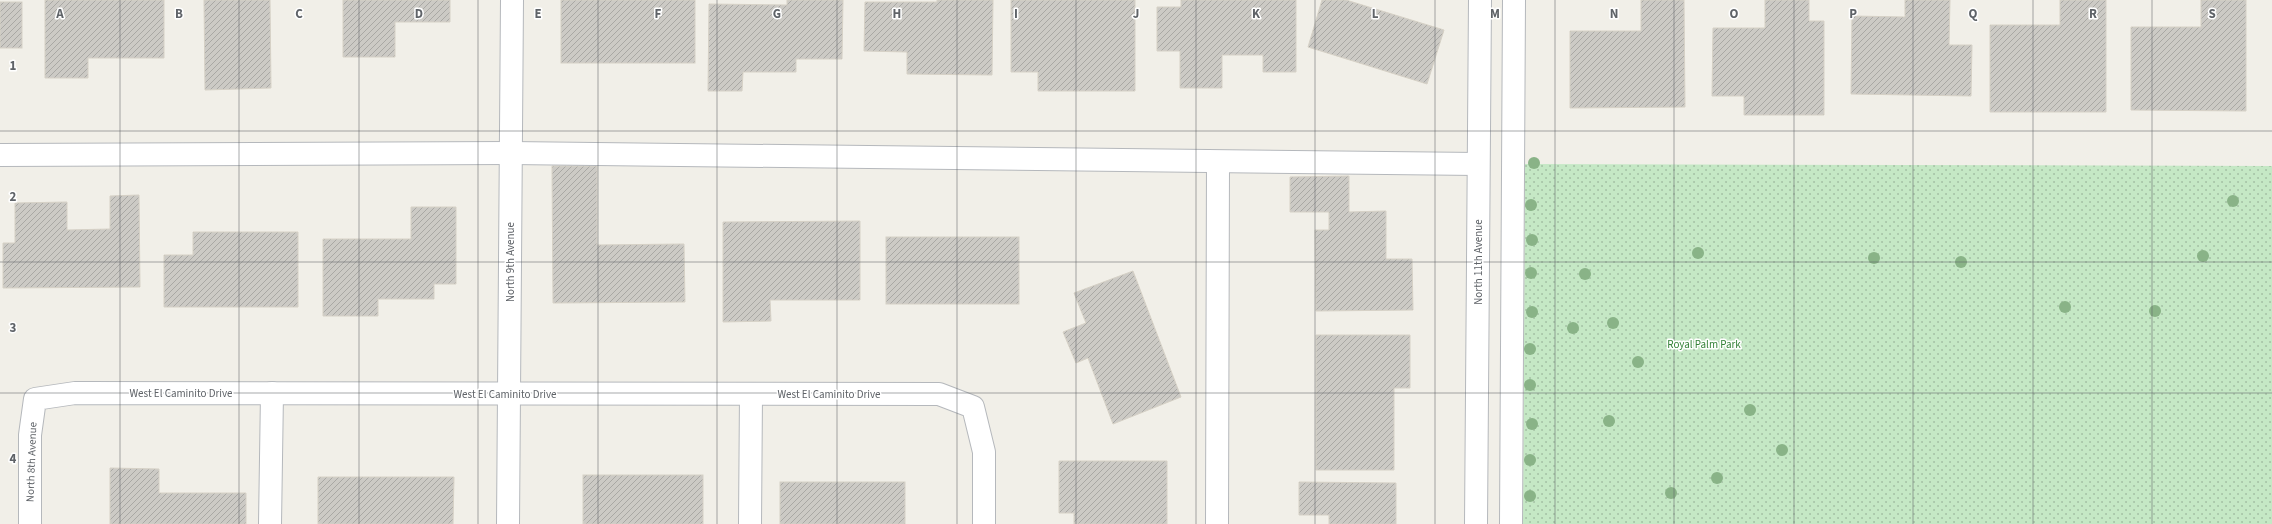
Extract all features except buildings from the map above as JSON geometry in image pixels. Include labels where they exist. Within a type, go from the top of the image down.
[{"type":"street","name":"North 9th Avenue","points":[[508,524],[512,0]]},
{"type":"street","name":"North 11th Avenue","points":[[1476,524],[1480,0]]},
{"type":"street","points":[[1511,524],[1514,0]]},
{"type":"street","points":[[0,154],[511,153],[1478,164]]},
{"type":"street","points":[[1217,524],[1218,162]]},
{"type":"street","name":"West El Caminito Drive","points":[[35,399],[75,393],[939,394],[973,407],[984,452],[984,524]]},
{"type":"street","points":[[270,524],[272,393]]},
{"type":"street","points":[[750,524],[751,394]]},
{"type":"street","name":"North 8th Avenue","points":[[30,524],[30,435],[35,399]]},
{"type":"green space","name":"Royal Palm Park","points":[[1525,164],[2272,166],[2272,524],[1523,524]]}]
